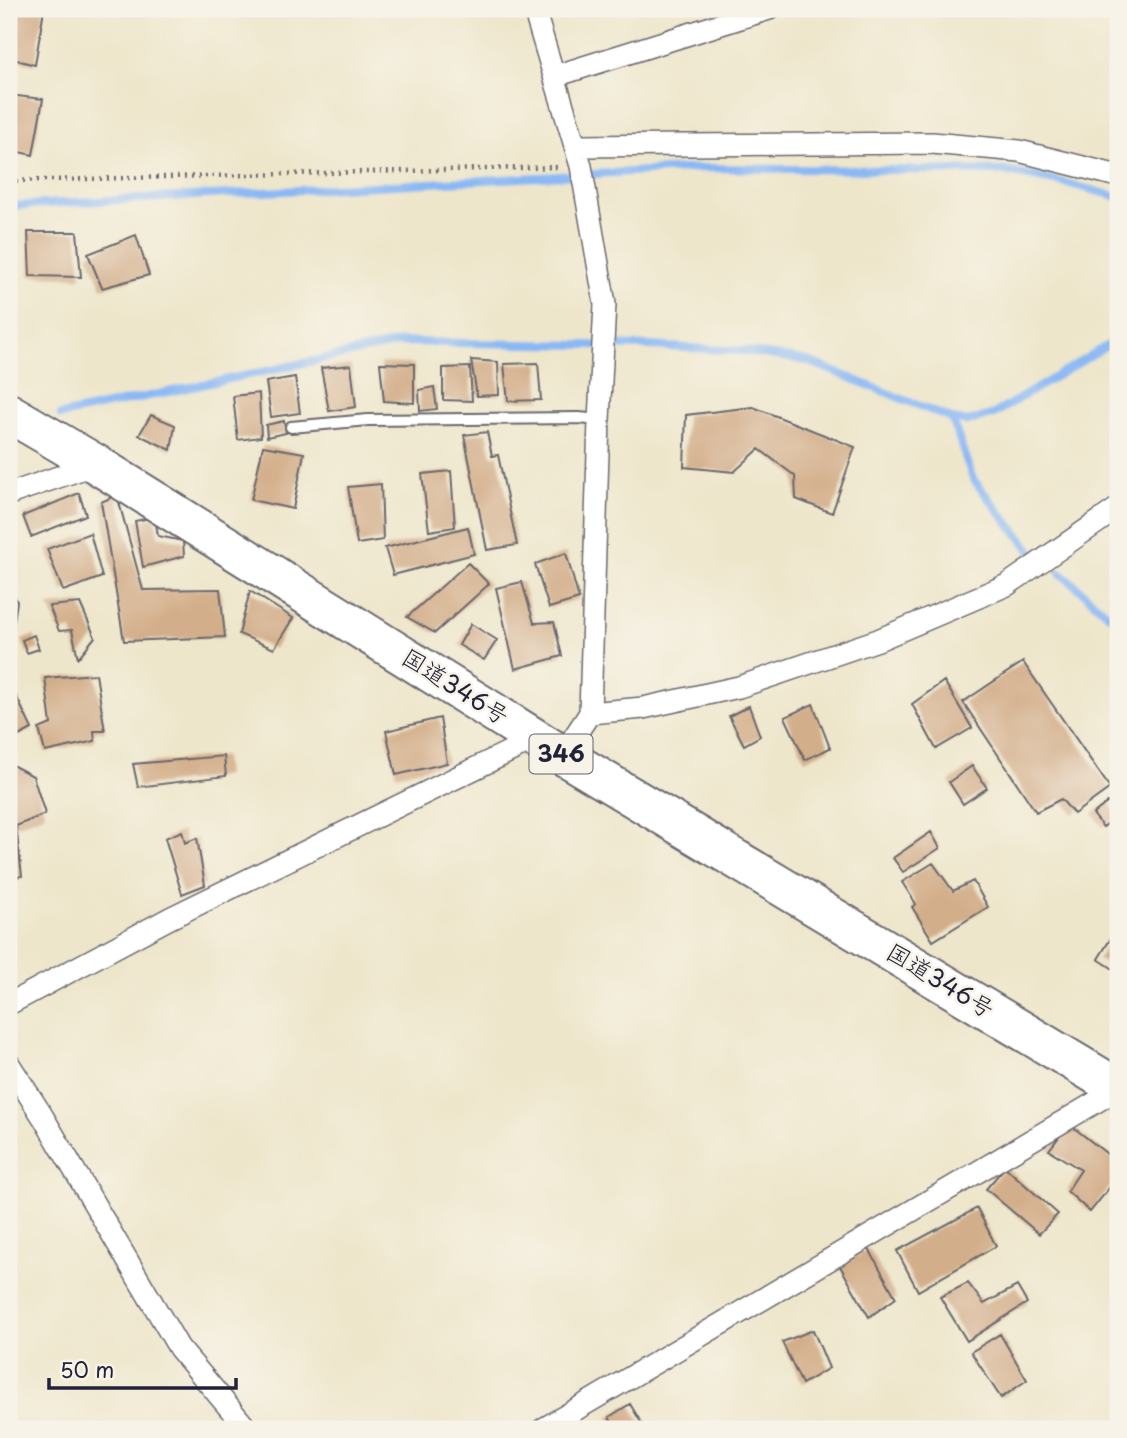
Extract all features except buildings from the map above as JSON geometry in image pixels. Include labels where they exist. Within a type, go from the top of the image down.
[{"type":"highway","name":"国道346号","points":[[9,413],[96,464],[549,746],[1118,1089]]},
{"type":"street","points":[[534,9],[579,156],[605,304],[590,713]]},
{"type":"street","points":[[555,76],[769,9]]},
{"type":"street","points":[[579,156],[932,143],[1019,151],[1118,176]]},
{"type":"street","points":[[9,494],[96,464]]},
{"type":"street","points":[[9,1004],[170,918],[549,746],[590,713],[643,708],[739,687],[878,640],[1007,585],[1118,508]]},
{"type":"street","points":[[9,1064],[179,1348],[247,1429]]},
{"type":"street","points":[[543,1429],[1118,1089]]},
{"type":"lane","points":[[291,427],[368,420],[599,420]]},
{"type":"path","points":[[9,181],[579,156]]},
{"type":"waterway","points":[[9,206],[703,168],[1004,171],[1118,197]]},
{"type":"waterway","points":[[61,415],[402,342],[649,346],[744,351],[808,361],[952,419],[967,422],[994,414],[1118,339]]},
{"type":"waterway","points":[[952,419],[973,479],[1033,553]]},
{"type":"waterway","points":[[1060,573],[1118,621]]}]
